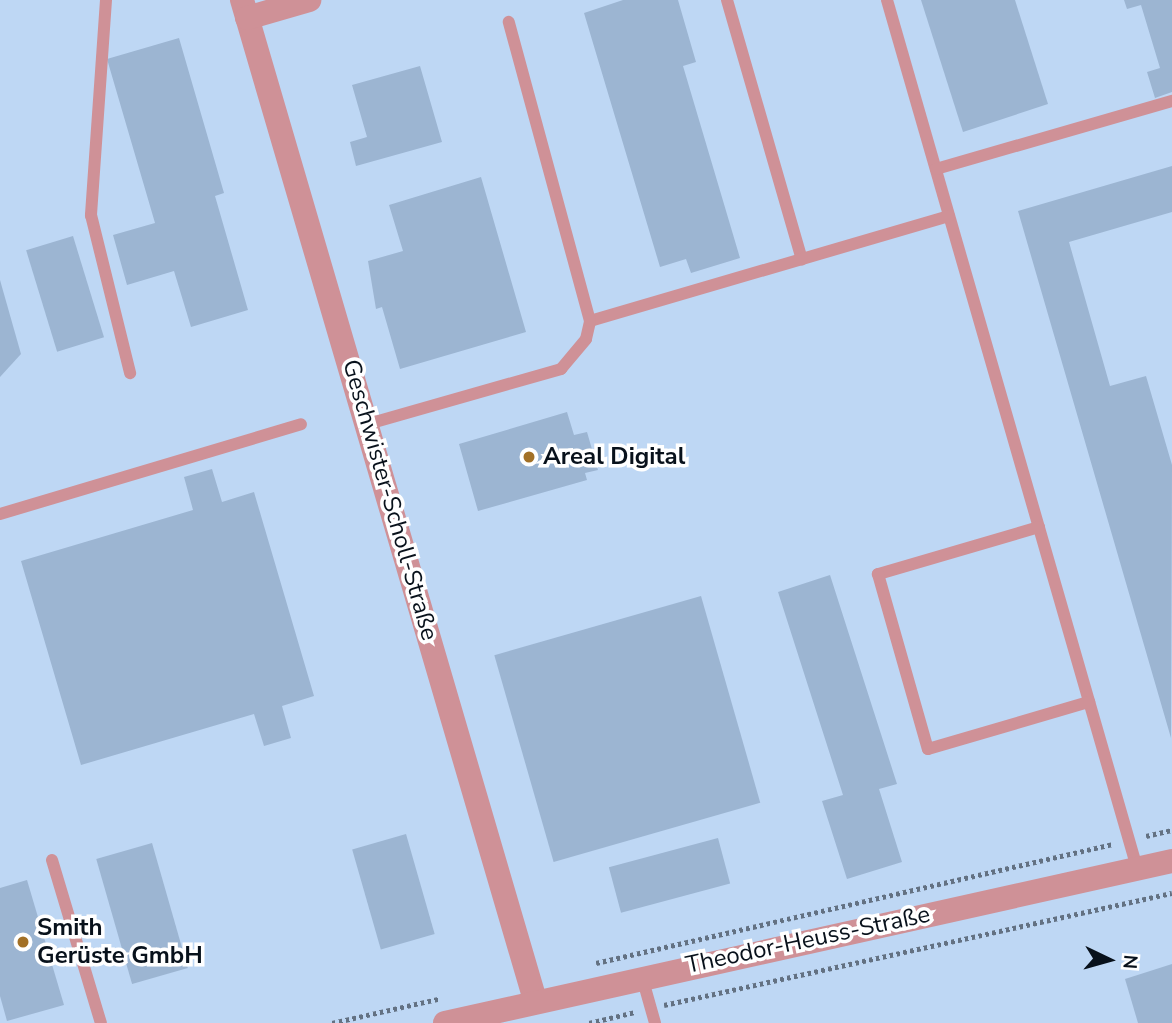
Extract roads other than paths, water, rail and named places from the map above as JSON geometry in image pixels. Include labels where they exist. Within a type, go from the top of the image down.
[{"type":"street","points":[[245,9],[309,0]]},
{"type":"street","name":"Geschwister-Scholl-Straße","points":[[245,9],[536,1000]]},
{"type":"street","name":"Theodor-Heuss-Straße","points":[[445,1023],[536,1000],[1172,861]]},
{"type":"lane","points":[[106,0],[91,215],[130,373]]},
{"type":"lane","points":[[727,0],[802,259]]},
{"type":"lane","points":[[887,0],[1137,868]]},
{"type":"lane","points":[[368,424],[561,369],[586,339],[590,321],[509,22]]},
{"type":"lane","points":[[936,169],[1172,101]]},
{"type":"lane","points":[[590,321],[949,216]]},
{"type":"lane","points":[[0,514],[301,424]]},
{"type":"lane","points":[[1039,527],[878,574],[924,736],[928,749],[1089,702]]},
{"type":"lane","points":[[52,860],[101,1023]]},
{"type":"lane","points":[[642,977],[655,1023]]},
{"type":"place","name":"Areal Digital","points":[[529,457]]},
{"type":"place","name":"Smith Gerüste GmbH","points":[[23,942]]}]
